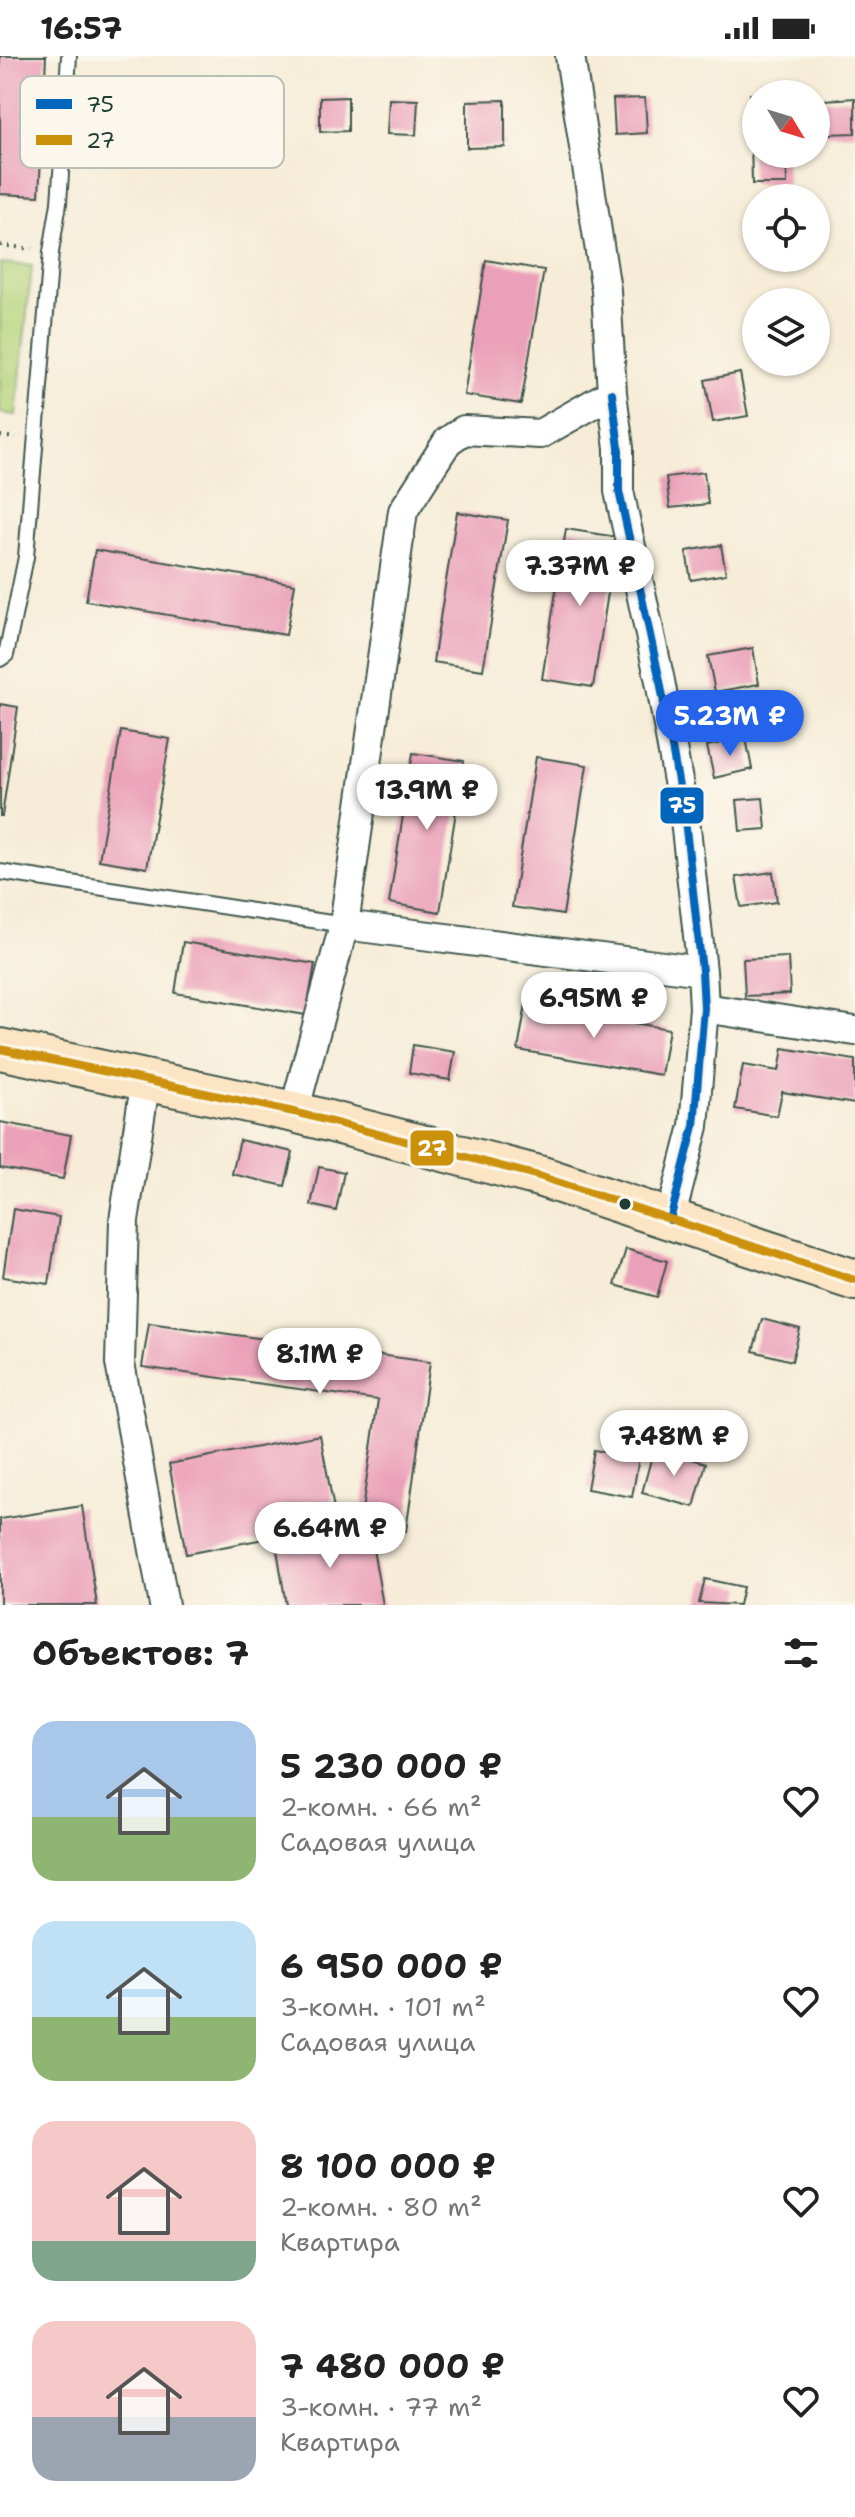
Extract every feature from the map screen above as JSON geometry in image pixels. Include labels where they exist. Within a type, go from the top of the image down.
[{"type":"main road","points":[[0,1049],[294,1112],[539,1176],[855,1280]]},
{"type":"street","points":[[570,56],[606,290],[612,393],[619,448],[619,491],[660,681],[685,820],[702,971],[704,1008],[694,1126],[670,1220]]},
{"type":"street","points":[[294,1112],[344,925],[403,511],[448,441],[464,430],[540,434],[612,393]]},
{"type":"street","points":[[344,925],[702,971]]},
{"type":"street","points":[[704,1008],[855,1031]]},
{"type":"street","points":[[146,1079],[124,1220],[120,1363],[164,1605]]},
{"type":"lane","points":[[68,76],[69,56]]},
{"type":"lane","points":[[0,659],[6,655],[16,618],[26,557],[51,252],[61,168]]},
{"type":"lane","points":[[0,872],[344,925]]},
{"type":"path","points":[[0,245],[51,252]]},
{"type":"green space","points":[[0,263],[32,266],[16,415],[0,413]]},
{"type":"building","points":[[0,56],[46,56],[45,76],[20,76],[20,168],[40,168],[39,196],[0,194]]},
{"type":"building","points":[[348,97],[348,131],[320,132],[320,98]]},
{"type":"building","points":[[645,98],[647,133],[615,135],[613,99]]},
{"type":"building","points":[[855,98],[855,133],[830,134],[830,100]]},
{"type":"building","points":[[389,99],[418,100],[416,135],[387,134]]},
{"type":"building","points":[[505,100],[505,147],[467,148],[467,101]]},
{"type":"building","points":[[752,168],[786,168],[787,184],[752,184]]},
{"type":"building","points":[[486,260],[544,270],[521,404],[464,395]]},
{"type":"building","points":[[740,373],[748,416],[713,422],[705,380]]},
{"type":"building","points":[[704,472],[708,504],[670,508],[666,477]]},
{"type":"building","points":[[457,512],[508,520],[483,670],[433,662]]},
{"type":"building","points":[[566,529],[617,537],[593,687],[542,679]]},
{"type":"building","points":[[721,545],[726,574],[691,580],[686,551]]},
{"type":"building","points":[[95,550],[295,584],[286,635],[86,601]]},
{"type":"building","points":[[753,648],[759,684],[715,692],[708,656]]},
{"type":"building","points":[[0,704],[18,707],[2,816],[0,816]]},
{"type":"building","points":[[121,731],[170,739],[147,868],[99,860]]},
{"type":"building","points":[[746,738],[752,769],[714,778],[707,746]]},
{"type":"building","points":[[413,753],[464,761],[440,912],[389,903]]},
{"type":"building","points":[[536,757],[587,765],[563,915],[512,907]]},
{"type":"building","points":[[763,798],[766,829],[740,831],[737,800]]},
{"type":"building","points":[[773,872],[777,902],[741,907],[736,877]]},
{"type":"building","points":[[183,942],[315,964],[306,1015],[175,993]]},
{"type":"building","points":[[788,957],[790,994],[745,996],[743,959]]},
{"type":"building","points":[[526,1004],[669,1029],[661,1075],[518,1050]]},
{"type":"building","points":[[413,1045],[455,1052],[450,1080],[409,1073]]},
{"type":"building","points":[[783,1048],[855,1060],[855,1104],[782,1092],[777,1116],[735,1109],[743,1065],[779,1071]]},
{"type":"building","points":[[0,1122],[71,1135],[63,1179],[0,1168]]},
{"type":"building","points":[[240,1140],[293,1152],[285,1186],[232,1174]]},
{"type":"building","points":[[319,1167],[344,1172],[336,1211],[311,1205]]},
{"type":"building","points":[[13,1209],[59,1217],[49,1284],[3,1277]]},
{"type":"building","points":[[626,1249],[667,1261],[657,1297],[615,1285]]},
{"type":"building","points":[[762,1319],[800,1329],[792,1361],[753,1351]]},
{"type":"building","points":[[149,1323],[430,1362],[406,1531],[360,1524],[378,1400],[142,1367]]},
{"type":"building","points":[[320,1435],[337,1525],[186,1554],[169,1464]]},
{"type":"building","points":[[654,1448],[706,1463],[694,1507],[642,1493]]},
{"type":"building","points":[[594,1450],[639,1458],[632,1497],[587,1489]]},
{"type":"building","points":[[82,1506],[97,1605],[0,1605],[0,1519]]},
{"type":"building","points":[[369,1527],[383,1605],[286,1605],[276,1543]]},
{"type":"building","points":[[705,1579],[743,1587],[739,1605],[699,1603]]},
{"type":"transit line","name":"75","points":[[612,393],[619,448],[619,491],[660,681],[685,820],[702,971],[704,1008],[694,1126],[670,1220]]},
{"type":"transit line","name":"27","points":[[0,1049],[294,1112],[539,1176],[855,1280]]}]
